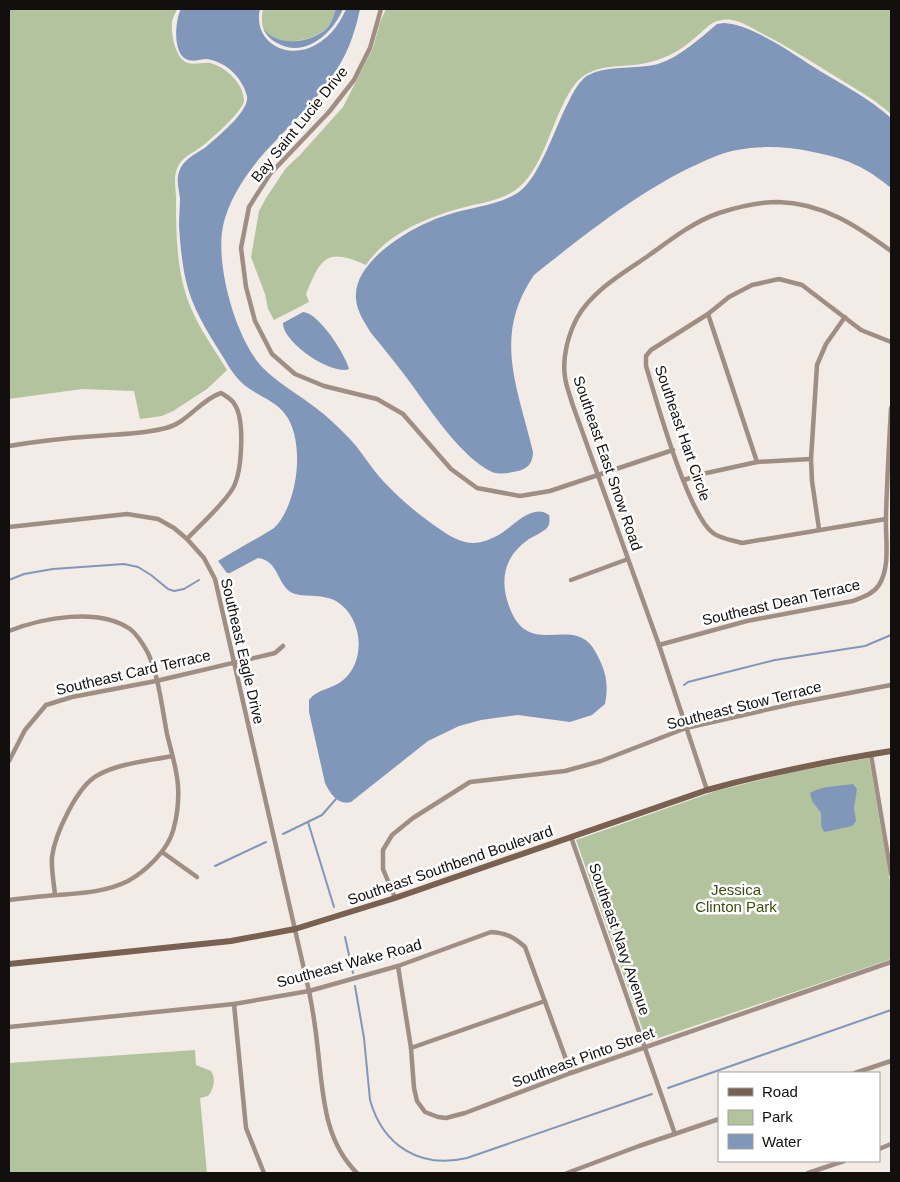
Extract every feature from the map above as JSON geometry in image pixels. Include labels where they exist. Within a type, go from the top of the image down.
[{"type":"street","name":"Bay Saint Lucie Drive","points":[[381,9],[370,48],[354,80],[329,112],[270,174],[249,207],[241,248],[246,287],[254,321],[272,354],[295,374],[324,386],[378,400],[403,414],[451,469],[477,488],[520,496],[550,490],[673,450]]},
{"type":"street","name":"Southeast East Snow Road","points":[[707,790],[659,645],[597,475],[565,377],[565,355],[569,336],[578,317],[592,299],[613,280],[685,230],[718,214],[758,203],[804,204],[823,210],[859,227],[891,251]]},
{"type":"street","name":"Southeast Hart Circle","points":[[886,519],[742,543],[725,539],[712,532],[701,519],[684,480],[646,366],[646,356],[651,350],[708,314],[729,297],[752,285],[779,279],[802,285],[861,330],[891,342]]},
{"type":"street","points":[[708,314],[758,462]]},
{"type":"street","points":[[819,529],[812,481],[811,459],[817,365],[826,344],[845,317]]},
{"type":"street","points":[[9,446],[50,440],[147,432],[168,428],[187,417],[214,395],[221,393],[235,405],[240,418],[239,473],[233,488],[187,539]]},
{"type":"street","name":"Southeast Dean Terrace","points":[[659,645],[747,621],[854,601],[869,594],[879,585],[884,571],[891,408]]},
{"type":"street","points":[[684,480],[702,474],[758,462],[811,459]]},
{"type":"street","name":"Southeast Eagle Drive","points":[[9,527],[128,514],[158,519],[174,528],[204,558],[215,579],[309,991],[317,1039],[325,1114],[338,1146],[357,1173]]},
{"type":"street","points":[[571,580],[628,559]]},
{"type":"street","points":[[9,631],[34,622],[91,616],[105,617],[131,630],[140,639],[148,654],[156,681],[178,785],[178,811],[172,833],[162,852],[142,872],[117,886],[101,891],[9,900]]},
{"type":"street","name":"Southeast Card Terrace","points":[[9,761],[25,730],[46,705],[72,697],[156,681],[275,653],[283,646]]},
{"type":"street","name":"Southeast Stow Terrace","points":[[395,898],[383,869],[383,850],[392,835],[413,818],[470,782],[565,771],[601,760],[686,728],[891,684]]},
{"type":"street","name":"Southeast Southbend Boulevard","points":[[9,964],[231,941],[295,929],[395,898],[707,790],[776,772],[891,751]]},
{"type":"street","points":[[871,754],[891,874]]},
{"type":"street","points":[[55,895],[52,858],[58,834],[80,792],[95,776],[109,770],[172,756]]},
{"type":"street","name":"Southeast Navy Avenue","points":[[571,837],[675,1134]]},
{"type":"street","points":[[162,852],[197,877]]},
{"type":"street","name":"Southeast Wake Road","points":[[9,1027],[234,1004],[309,991],[398,966],[491,932],[503,933],[515,938],[526,947],[571,1073]]},
{"type":"street","name":"Southeast Pinto Street","points":[[398,966],[412,1048],[414,1088],[417,1101],[425,1112],[438,1118],[446,1118],[465,1113],[571,1073],[891,962]]},
{"type":"street","points":[[412,1048],[545,1000]]},
{"type":"street","points":[[234,1004],[246,1128],[264,1173]]},
{"type":"street","points":[[858,1072],[891,1060]]},
{"type":"street","points":[[567,1173],[718,1119]]},
{"type":"street","points":[[808,1173],[841,1162]]},
{"type":"street","points":[[585,1167],[587,1173]]},
{"type":"green space","points":[[9,9],[177,9],[172,28],[173,39],[180,57],[188,63],[210,63],[222,68],[233,77],[241,88],[244,100],[239,111],[212,138],[182,161],[177,168],[175,178],[177,243],[180,270],[186,296],[203,332],[227,370],[207,389],[162,416],[140,419],[134,391],[82,389],[9,399]]},
{"type":"green space","points":[[263,9],[336,9],[332,20],[323,32],[301,40],[284,41],[270,37],[265,32],[262,24]]},
{"type":"green space","points":[[386,9],[891,9],[891,114],[858,90],[752,28],[732,20],[714,22],[680,49],[663,58],[641,64],[592,71],[583,76],[576,83],[561,108],[536,166],[528,178],[513,192],[426,220],[386,243],[366,265],[342,257],[327,259],[316,272],[306,294],[309,302],[274,320],[268,309],[265,294],[251,257],[259,211],[286,168],[343,107],[373,48],[380,22]]},
{"type":"green space","name":"Jessica Clinton Park","points":[[869,758],[891,887],[891,959],[647,1042],[576,840],[716,791],[792,772]]},
{"type":"green space","points":[[195,1050],[196,1065],[211,1071],[214,1081],[208,1096],[200,1098],[207,1173],[9,1173],[9,1063]]},
{"type":"water","points":[[181,9],[260,9],[259,20],[265,37],[272,44],[280,48],[299,50],[309,48],[327,37],[336,27],[346,9],[360,9],[349,47],[332,77],[311,104],[258,160],[240,185],[228,209],[221,242],[222,261],[225,281],[236,321],[253,355],[263,368],[320,411],[350,439],[390,489],[448,535],[464,542],[480,542],[499,535],[530,513],[543,512],[549,515],[546,529],[529,539],[509,560],[505,577],[506,596],[517,621],[526,630],[536,634],[580,637],[593,647],[603,668],[607,688],[605,704],[592,715],[570,722],[518,715],[481,720],[459,726],[428,741],[351,802],[339,801],[327,787],[309,712],[309,700],[320,691],[342,681],[350,673],[358,652],[356,628],[352,618],[345,608],[336,601],[321,596],[295,594],[289,591],[275,569],[265,560],[258,558],[230,573],[227,573],[218,561],[274,528],[282,518],[294,489],[297,456],[296,440],[292,426],[281,409],[247,387],[233,373],[200,318],[186,281],[179,232],[180,198],[178,175],[181,167],[187,160],[206,147],[232,123],[247,102],[247,96],[237,77],[221,63],[207,59],[190,61],[183,57],[179,51],[176,37],[177,21]]},
{"type":"water","points":[[336,9],[343,9],[332,27],[325,35],[308,46],[298,48],[287,47],[273,40],[264,29],[278,39],[286,41],[305,40],[314,37],[328,27]]},
{"type":"water","points":[[724,23],[747,29],[774,42],[866,99],[891,118],[891,188],[873,174],[855,164],[835,157],[795,149],[775,147],[746,148],[713,157],[677,174],[613,214],[534,275],[521,297],[514,319],[511,341],[512,362],[533,456],[525,469],[505,473],[492,472],[470,456],[448,433],[371,333],[360,313],[356,299],[357,285],[364,271],[388,246],[419,226],[456,212],[511,197],[527,185],[540,164],[571,96],[584,78],[600,71],[649,66],[666,61],[696,42],[717,24]]},
{"type":"water","points":[[303,312],[316,319],[324,327],[337,345],[349,369],[341,370],[320,363],[290,339],[283,323]]},
{"type":"water","points":[[853,784],[857,789],[854,808],[856,821],[852,826],[825,832],[821,826],[821,813],[812,801],[810,793],[825,788]]},
{"type":"waterway","points":[[9,580],[24,574],[53,569],[124,564],[138,567],[168,589],[174,591],[184,589],[199,580]]},
{"type":"waterway","points":[[684,685],[688,682],[775,660],[865,646],[891,635]]},
{"type":"waterway","points":[[283,834],[322,815],[336,799]]},
{"type":"waterway","points":[[308,822],[334,907]]},
{"type":"waterway","points":[[215,866],[266,842]]},
{"type":"waterway","points":[[345,937],[353,973]]},
{"type":"waterway","points":[[355,986],[364,1038],[370,1100],[384,1130],[394,1141],[419,1157],[450,1161],[467,1158],[652,1094]]},
{"type":"waterway","points":[[668,1088],[891,1010]]}]
